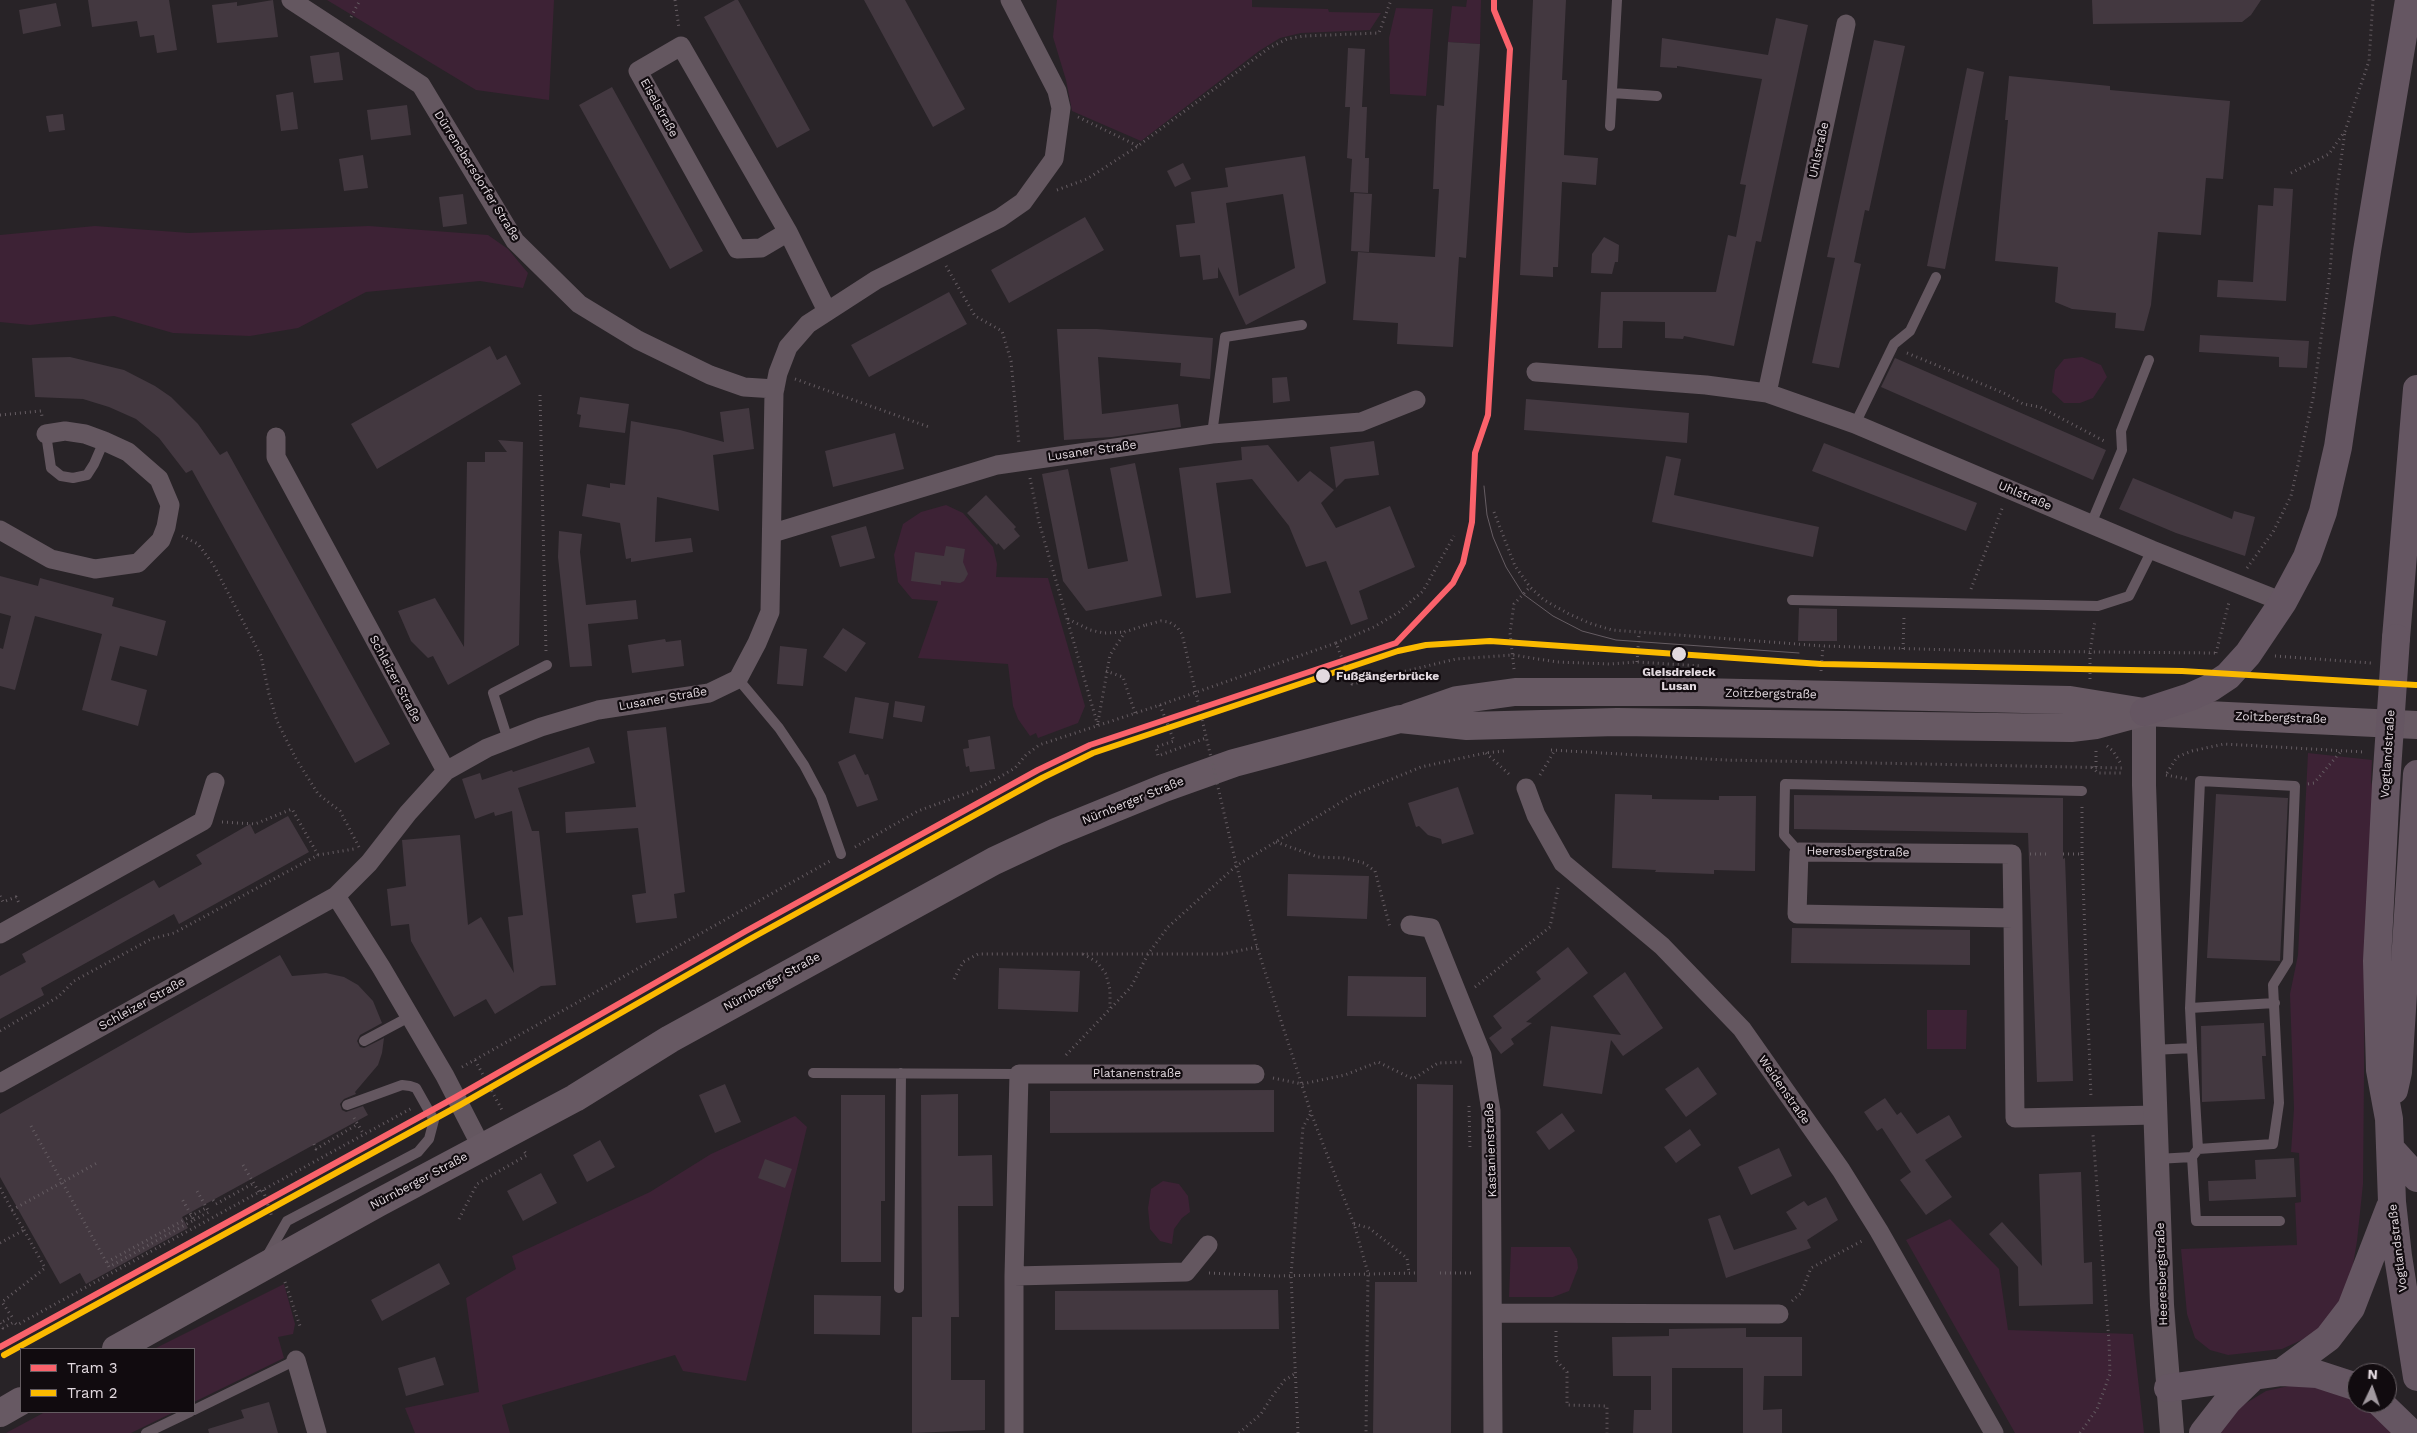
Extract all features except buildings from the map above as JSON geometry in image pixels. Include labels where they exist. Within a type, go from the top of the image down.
[{"type":"main road","points":[[2144,712],[2190,697],[2210,688],[2228,676],[2248,654],[2283,602],[2307,557],[2322,512],[2338,447],[2367,250],[2409,0]]},
{"type":"main road","name":"Vogtlandstraße","points":[[2417,389],[2396,638],[2377,961],[2380,1070],[2389,1119],[2392,1202],[2398,1256],[2417,1377]]},
{"type":"main road","name":"Zoitzbergstraße","points":[[1400,719],[1457,700],[1515,692],[1697,692],[2070,700],[2144,712],[2417,725]]},
{"type":"main road","name":"Zoitzbergstraße","points":[[1467,726],[1617,722],[2071,728],[2096,725],[2144,712]]},
{"type":"main road","name":"Nürnberger Straße","points":[[118,1348],[378,1203],[575,1098],[670,1039],[840,944],[994,861],[1056,832],[1164,788],[1234,763],[1400,719],[1467,726]]},
{"type":"main road","name":"Vogtlandstraße","points":[[2389,1119],[2398,1072],[2416,782]]},
{"type":"main road","points":[[2390,1148],[2417,1178]]},
{"type":"main road","points":[[2282,1372],[2328,1338],[2351,1308],[2392,1202]]},
{"type":"main road","points":[[2168,1388],[2282,1372],[2317,1374],[2347,1384]]},
{"type":"main road","points":[[2203,1433],[2228,1401],[2253,1377]]},
{"type":"main road","points":[[0,1413],[20,1402]]},
{"type":"main road","points":[[2390,1413],[2411,1433]]},
{"type":"street","name":"Dürrenebersdorfer Straße","points":[[291,0],[421,85],[515,241],[579,304],[638,340],[710,375],[744,387],[776,381]]},
{"type":"street","points":[[738,679],[757,643],[770,612],[776,381],[788,347],[808,324],[876,280],[1000,218],[1024,202],[1054,159],[1061,108],[1057,90],[1010,0]]},
{"type":"street","name":"Uhlstraße","points":[[1767,393],[1846,24]]},
{"type":"street","points":[[682,46],[788,232],[827,311]]},
{"type":"street","name":"Eiselstraße","points":[[682,46],[638,71],[737,249],[761,248],[788,232]]},
{"type":"street","name":"Uhlstraße","points":[[1536,372],[1706,385],[1767,393],[1855,424],[2152,550],[2283,602]]},
{"type":"street","name":"Lusaner Straße","points":[[773,533],[973,472],[1026,460],[1212,434],[1361,422],[1416,400]]},
{"type":"street","points":[[0,530],[51,559],[95,569],[138,563],[161,540],[166,527],[170,505],[159,479],[128,452],[104,441],[85,434],[65,431],[46,434]]},
{"type":"street","name":"Schleizer Straße","points":[[0,1083],[336,896],[369,863],[408,813],[446,771],[276,457],[276,438]]},
{"type":"street","name":"Lusaner Straße","points":[[446,771],[487,748],[598,710],[709,693],[738,679]]},
{"type":"street","name":"Heeresbergstraße","points":[[2144,712],[2144,774],[2162,1305],[2172,1433]]},
{"type":"street","points":[[0,934],[204,821],[215,782]]},
{"type":"street","name":"Weidenstraße","points":[[1526,788],[1536,815],[1563,863],[1662,946],[1742,1029],[1841,1170],[1879,1231],[1994,1433]]},
{"type":"street","name":"Heeresbergstraße","points":[[2013,918],[1797,914],[1799,852],[2012,854],[2013,918],[2015,1118],[2156,1115]]},
{"type":"street","points":[[336,896],[381,967],[445,1076],[482,1148]]},
{"type":"street","name":"Kastanienstraße","points":[[1410,925],[1431,928],[1482,1054],[1491,1111],[1493,1433]]},
{"type":"street","points":[[1014,1433],[1014,1276],[1019,1074]]},
{"type":"street","name":"Platanenstraße","points":[[1019,1074],[1255,1074]]},
{"type":"street","points":[[1014,1276],[1186,1272],[1208,1245]]},
{"type":"street","points":[[1493,1313],[1779,1314]]},
{"type":"street","points":[[296,1360],[317,1433]]},
{"type":"lane","points":[[1610,126],[1617,0]]},
{"type":"lane","points":[[1612,93],[1657,96]]},
{"type":"lane","points":[[1855,424],[1893,347],[1910,331],[1936,277]]},
{"type":"lane","points":[[1212,434],[1225,337],[1302,325]]},
{"type":"lane","points":[[2091,524],[2122,450],[2121,432],[2149,360]]},
{"type":"lane","points":[[46,434],[51,468],[61,476],[73,478],[87,475],[104,441]]},
{"type":"lane","points":[[1792,600],[2098,606],[2129,596],[2152,550]]},
{"type":"lane","points":[[508,740],[493,694],[547,665]]},
{"type":"lane","points":[[738,679],[779,728],[804,765],[821,797],[841,854]]},
{"type":"lane","points":[[2157,1159],[2195,1153],[2273,1144],[2279,1102],[2273,985],[2288,961],[2295,786],[2200,780],[2190,1008],[2195,1153],[2196,1221],[2280,1221]]},
{"type":"lane","points":[[1799,852],[1784,835],[1784,784],[2082,791]]},
{"type":"lane","points":[[2190,1008],[2275,1003]]},
{"type":"lane","points":[[364,1041],[409,1016]]},
{"type":"lane","points":[[2153,1050],[2192,1048]]},
{"type":"lane","points":[[899,1288],[901,1072]]},
{"type":"lane","name":"Platanenstraße","points":[[813,1073],[1019,1074]]},
{"type":"lane","points":[[259,1271],[287,1221],[418,1152],[429,1139],[434,1120],[416,1088],[402,1085],[347,1105]]},
{"type":"lane","points":[[195,1410],[296,1360]]},
{"type":"lane","points":[[146,1433],[188,1413]]},
{"type":"path","points":[[675,0],[682,46]]},
{"type":"path","points":[[1024,202],[1087,179],[1138,146],[1269,48],[1287,39],[1304,36],[1380,33],[1391,0]]},
{"type":"path","points":[[2216,653],[2234,583],[2274,532],[2291,496],[2313,398],[2330,271],[2336,196],[2345,131],[2369,61],[2373,0]]},
{"type":"path","points":[[1071,113],[1138,146]]},
{"type":"path","points":[[2291,173],[2329,154],[2345,131]]},
{"type":"path","points":[[937,250],[975,316],[1002,330],[1011,361],[1019,446],[1026,460],[1039,522],[1098,726]]},
{"type":"path","points":[[1893,347],[2006,394],[2023,404],[2040,407],[2122,450]]},
{"type":"path","points":[[776,381],[929,427]]},
{"type":"path","points":[[540,395],[547,665]]},
{"type":"path","points":[[0,415],[41,412],[46,434]]},
{"type":"path","points":[[1966,602],[2009,490]]},
{"type":"path","points":[[1494,512],[1515,566],[1530,587],[1544,600],[1589,624],[1612,630],[1639,634],[1823,646],[1902,649],[2090,651],[2098,606]]},
{"type":"path","points":[[166,527],[198,544],[213,564],[261,656],[277,721],[295,757],[318,794],[340,810],[369,863]]},
{"type":"path","points":[[445,1076],[918,811],[973,791],[998,778],[1015,768],[1039,745],[1160,706],[1336,643],[1374,627],[1399,612],[1423,591],[1454,536]]},
{"type":"path","points":[[1513,655],[1510,633],[1514,604],[1530,587]]},
{"type":"path","points":[[1902,649],[1905,601]]},
{"type":"path","points":[[1068,619],[1104,633],[1125,632],[1161,621],[1169,622],[1177,627],[1182,634],[1236,866],[1258,947],[1311,1113],[1354,1224],[1368,1273],[1366,1433]]},
{"type":"path","points":[[1098,726],[1110,655],[1125,632]]},
{"type":"path","points":[[1336,643],[1352,684],[1456,659],[1513,655],[1557,662],[1610,664],[1637,662],[1639,634]]},
{"type":"path","points":[[1821,674],[1823,646]]},
{"type":"path","points":[[1106,671],[1123,677],[1135,713]]},
{"type":"path","points":[[1160,706],[1174,741],[1156,747],[1158,756],[1206,738]]},
{"type":"path","points":[[2096,742],[2093,767],[2098,773],[2144,774],[2200,780]]},
{"type":"path","points":[[1485,753],[1502,770],[1526,788],[1543,772],[1555,750],[1724,760],[2082,766],[2122,768],[2144,774],[2192,751],[2224,744],[2370,753]]},
{"type":"path","points":[[1049,1073],[1131,987],[1148,954],[1168,927],[1236,866],[1354,795],[1421,767],[1485,753],[1511,750]]},
{"type":"path","points":[[2295,786],[2314,783],[2342,750]]},
{"type":"path","points":[[2080,1433],[2097,1409],[2110,1374],[2092,1117],[2082,854],[2082,766]]},
{"type":"path","points":[[204,821],[255,824],[292,809],[318,855]]},
{"type":"path","points":[[1276,842],[1318,857],[1344,858],[1364,863],[1374,871],[1393,937]]},
{"type":"path","points":[[0,1031],[58,998],[74,981],[150,939],[174,933],[318,855],[356,848]]},
{"type":"path","points":[[2063,854],[2082,854]]},
{"type":"path","points":[[1460,999],[1550,927],[1559,882]]},
{"type":"path","points":[[954,979],[963,962],[978,954],[1223,954],[1258,947]]},
{"type":"path","points":[[1082,954],[1097,962],[1106,974],[1110,990],[1110,1009]]},
{"type":"path","points":[[1255,1074],[1302,1084],[1345,1074],[1378,1062],[1413,1079],[1438,1063],[1468,1062],[1464,1053]]},
{"type":"path","points":[[1468,1101],[1470,1158]]},
{"type":"path","points":[[0,1188],[45,1268],[2,1302],[12,1317],[0,1323],[3,1328],[14,1322],[16,1326],[424,1102]]},
{"type":"path","points":[[1298,1433],[1291,1276],[1303,1127],[1311,1113]]},
{"type":"path","points":[[314,1144],[316,1149],[358,1124]]},
{"type":"path","points":[[31,1126],[109,1267],[209,1212],[197,1191]]},
{"type":"path","points":[[12,1210],[97,1163]]},
{"type":"path","points":[[244,1165],[259,1192]]},
{"type":"path","points":[[213,1200],[216,1204],[254,1183]]},
{"type":"path","points":[[182,1199],[194,1220]]},
{"type":"path","points":[[107,1262],[206,1208]]},
{"type":"path","points":[[1354,1224],[1369,1228],[1407,1258],[1409,1273]]},
{"type":"path","points":[[0,1243],[24,1230]]},
{"type":"path","points":[[1779,1314],[1800,1292],[1811,1268],[1879,1231]]},
{"type":"path","points":[[1472,1264],[1473,1283]]},
{"type":"path","points":[[1186,1272],[1291,1276],[1417,1273]]},
{"type":"path","points":[[1440,1273],[1493,1273]]},
{"type":"path","points":[[1556,1313],[1556,1360],[1567,1372],[1567,1405],[1607,1406],[1607,1433]]},
{"type":"path","points":[[1239,1433],[1261,1414],[1285,1380],[1296,1372]]},
{"type":"shaded area","points":[[327,0],[554,0],[549,100],[476,90]]},
{"type":"shaded area","points":[[1057,0],[1252,0],[1252,7],[1328,9],[1329,12],[1381,13],[1370,30],[1301,33],[1280,38],[1259,51],[1141,141],[1072,111],[1066,80],[1053,37]]},
{"type":"shaded area","points":[[1467,0],[1481,0],[1480,44],[1448,42],[1452,6],[1466,7]]},
{"type":"shaded area","points":[[1396,8],[1433,9],[1426,96],[1390,94],[1389,38]]},
{"type":"shaded area","points":[[95,226],[189,233],[369,226],[488,235],[508,249],[528,273],[523,288],[480,281],[366,292],[298,328],[250,336],[173,333],[114,316],[30,325],[0,322],[0,235]]},
{"type":"shaded area","points":[[2082,357],[2101,365],[2107,377],[2093,398],[2080,403],[2064,403],[2052,392],[2055,370],[2064,359]]},
{"type":"shaded area","points":[[946,505],[963,513],[993,547],[997,564],[996,577],[1048,578],[1085,706],[1078,723],[1038,738],[1036,733],[1030,736],[1018,719],[1013,706],[1008,664],[918,658],[938,601],[912,599],[898,582],[894,555],[903,524],[921,512]]},
{"type":"shaded area","points":[[2308,753],[2372,760],[2371,782],[2375,793],[2365,968],[2363,1184],[2357,1241],[2351,1277],[2339,1303],[2326,1322],[2308,1337],[2282,1349],[2228,1355],[2210,1350],[2195,1338],[2187,1314],[2181,1249],[2297,1245],[2295,1203],[2301,1202],[2299,1153],[2291,1152],[2294,1109],[2290,994],[2298,955]]},
{"type":"shaded area","points":[[1927,1010],[1967,1010],[1966,1049],[1927,1049]]},
{"type":"shaded area","points":[[795,1116],[807,1127],[746,1381],[683,1371],[675,1355],[502,1405],[510,1433],[415,1433],[405,1408],[479,1392],[466,1298],[516,1269],[512,1256],[650,1192],[711,1154]]},
{"type":"shaded area","points":[[1163,1181],[1179,1184],[1188,1196],[1190,1212],[1182,1218],[1174,1229],[1172,1244],[1160,1241],[1150,1229],[1148,1208],[1151,1189]]},
{"type":"shaded area","points":[[1950,1219],[1999,1269],[2008,1330],[2133,1334],[2144,1433],[2015,1433],[1906,1240]]},
{"type":"shaded area","points":[[1511,1247],[1570,1247],[1577,1259],[1578,1268],[1569,1291],[1553,1297],[1509,1297]]},
{"type":"shaded area","points":[[284,1284],[295,1324],[293,1334],[278,1337],[284,1358],[195,1402],[195,1348],[156,1348]]},
{"type":"shaded area","points":[[2311,1381],[2347,1392],[2347,1413],[2378,1413],[2394,1433],[2218,1433],[2238,1408],[2266,1391]]},
{"type":"shaded area","points":[[43,1413],[172,1413],[131,1433],[6,1433]]},
{"type":"tram line","name":"3","points":[[0,1347],[456,1097],[746,931],[1038,770],[1090,745],[1396,643],[1453,583],[1463,563],[1472,522],[1475,453],[1488,415],[1510,49],[1494,10],[1494,0]]},
{"type":"tram line","points":[[1484,486],[1487,515],[1493,537],[1506,567],[1523,594],[1553,616],[1582,631],[1616,640],[1799,653]]},
{"type":"tram line","name":"2","points":[[4,1355],[460,1105],[750,939],[1042,778],[1093,753],[1398,651],[1426,645],[1490,641],[1821,664],[2182,671],[2416,685]]},
{"type":"place","name":"Gleisdreieck Lusan","points":[[1679,654]]},
{"type":"place","name":"Fußgängerbrücke","points":[[1323,676]]}]
